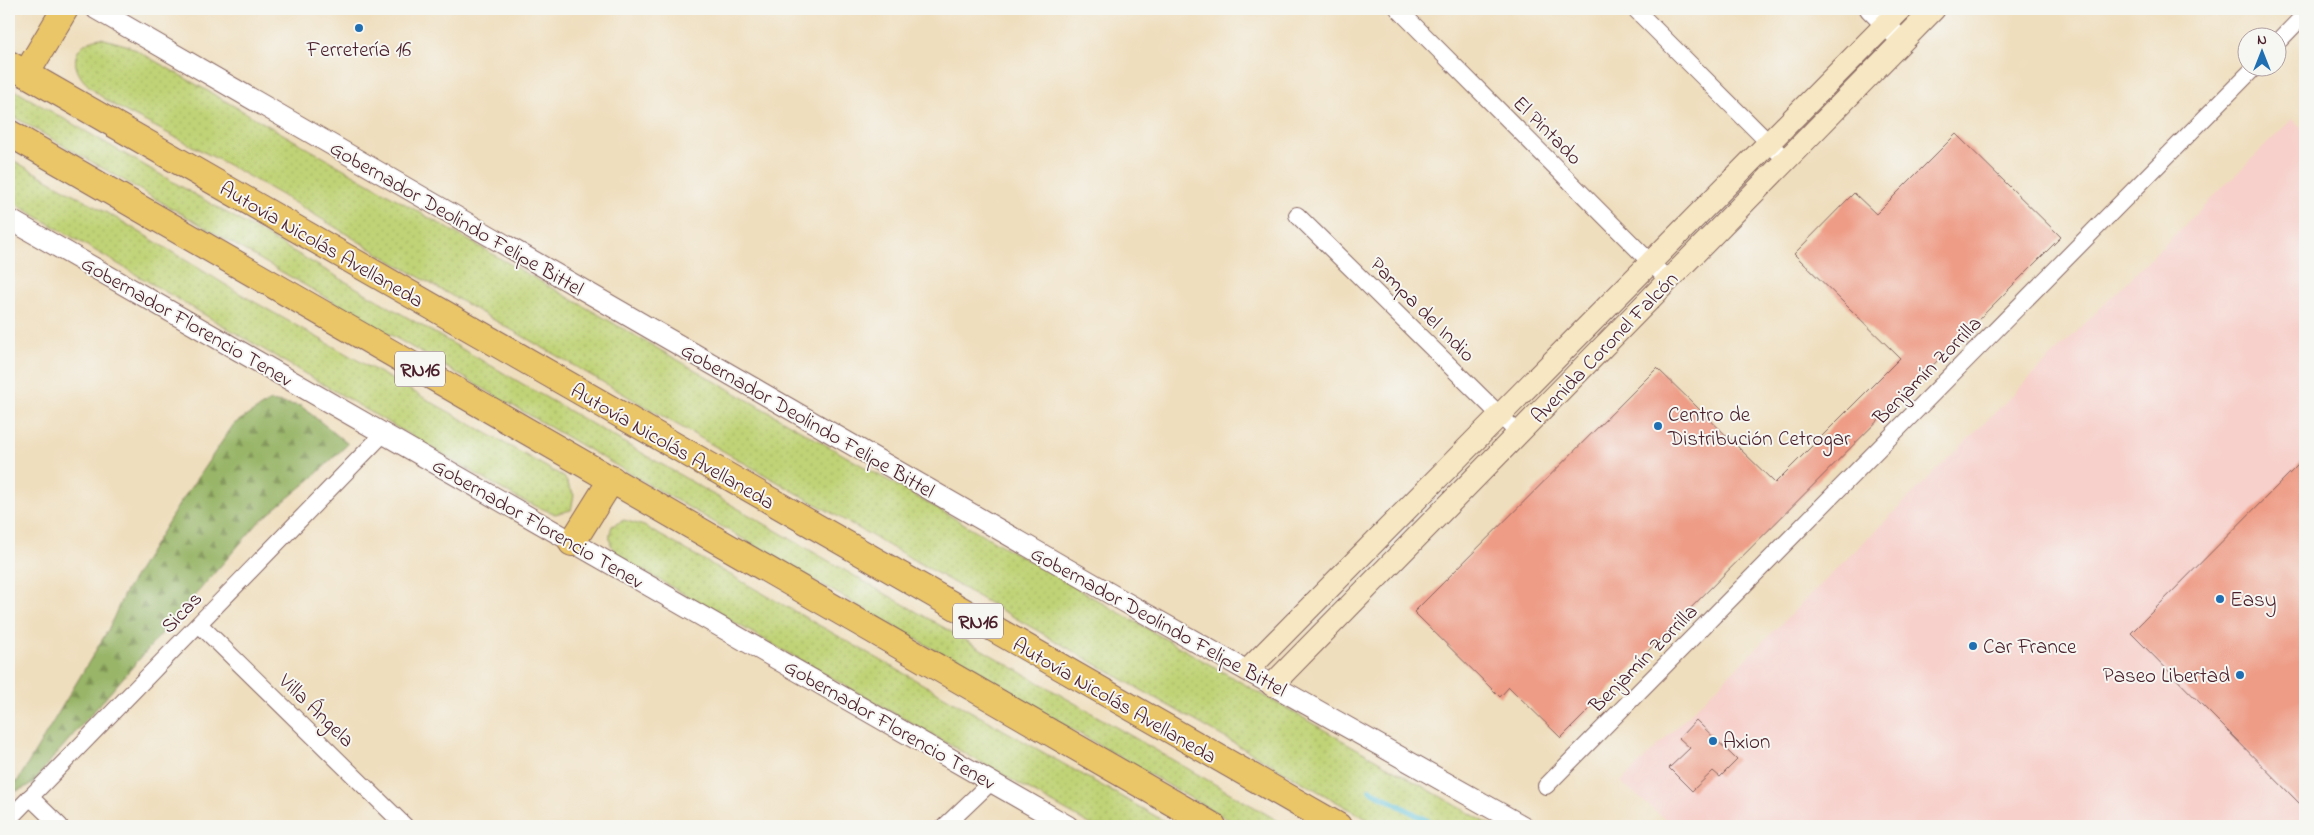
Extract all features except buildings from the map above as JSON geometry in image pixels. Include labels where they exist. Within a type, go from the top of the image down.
[{"type":"highway","points":[[18,69],[65,9]]},
{"type":"highway","name":"Autovía Nicolás Avellaneda","points":[[18,69],[1338,826]]},
{"type":"highway","name":"RN16","points":[[9,133],[1213,826]]},
{"type":"highway","points":[[572,544],[612,479]]},
{"type":"main road","name":"Avenida Coronel Falcón","points":[[1272,685],[1934,9]]},
{"type":"main road","name":"Avenida Coronel Falcón","points":[[1248,670],[1894,17]]},
{"type":"street","name":"Gobernador Deolindo Felipe Bittel","points":[[96,9],[1107,592],[1522,826]]},
{"type":"street","name":"El Pintado","points":[[1398,9],[1669,281]]},
{"type":"street","points":[[1635,9],[1787,161]]},
{"type":"street","points":[[1870,9],[1894,17],[1902,41]]},
{"type":"street","points":[[2286,34],[2305,14]]},
{"type":"street","name":"Benjamín Zorrilla","points":[[1546,786],[2244,78]]},
{"type":"street","name":"Pampa del Indio","points":[[1297,214],[1519,434]]},
{"type":"street","name":"Gobernador Florencio Tenev","points":[[9,219],[572,544],[1068,826]]},
{"type":"street","name":"Sicas","points":[[9,819],[383,434]]},
{"type":"street","name":"Villa Ángela","points":[[199,624],[406,826]]},
{"type":"street","points":[[945,826],[991,782]]},
{"type":"street","points":[[30,797],[60,826]]},
{"type":"shaded area","points":[[2292,119],[2305,132],[2305,826],[1673,826],[1621,782]]},
{"type":"green space","points":[[101,38],[129,46],[1492,826],[1379,826],[391,261],[260,183],[115,105],[84,81],[76,66],[77,53],[81,48],[86,43]]},
{"type":"green space","points":[[9,87],[1287,826],[1239,826],[9,114]]},
{"type":"green space","points":[[9,158],[123,222],[244,296],[564,477],[574,495],[571,510],[555,514],[517,498],[9,200]]},
{"type":"green space","points":[[270,401],[301,406],[348,444],[312,478],[259,522],[46,766],[33,784],[9,794],[9,780],[17,782],[108,630],[124,594],[178,506],[234,424]]},
{"type":"green space","points":[[624,520],[644,526],[1173,826],[1093,826],[624,560],[611,545],[610,532],[612,526]]},
{"type":"waterway","points":[[1370,790],[1437,826]]},
{"type":"place","name":"Ferretería 16","points":[[359,28]]},
{"type":"place","name":"Centro de Distribución Cetrogar","points":[[1658,426]]},
{"type":"place","name":"Easy","points":[[2220,599]]},
{"type":"place","name":"Car France","points":[[1973,646]]},
{"type":"place","name":"Paseo Libertad","points":[[2240,675]]},
{"type":"place","name":"Axion","points":[[1713,741]]}]
